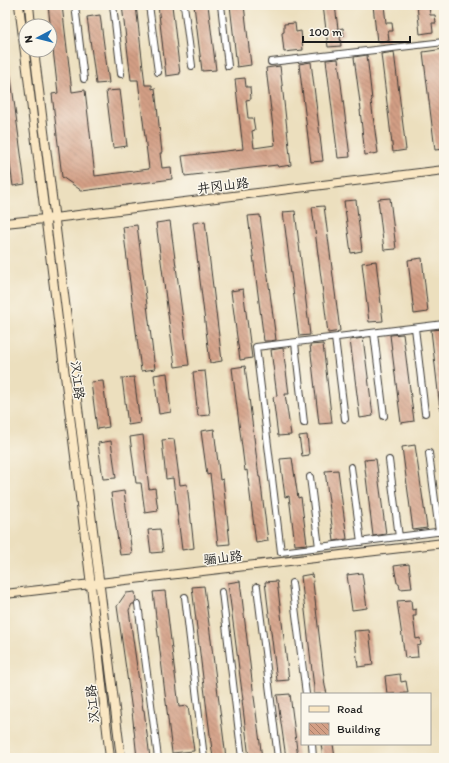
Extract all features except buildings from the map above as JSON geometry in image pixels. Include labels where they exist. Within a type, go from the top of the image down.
[{"type":"street","name":"汉江路","points":[[19,5],[91,585],[110,758]]},
{"type":"street","points":[[29,5],[31,18]]},
{"type":"street","points":[[75,5],[84,79]]},
{"type":"street","points":[[113,5],[121,74]]},
{"type":"street","points":[[150,5],[158,72]]},
{"type":"street","points":[[184,5],[192,66]]},
{"type":"street","points":[[221,5],[228,66]]},
{"type":"street","points":[[271,62],[444,42]]},
{"type":"street","name":"汉江路","points":[[35,58],[120,758]]},
{"type":"street","name":"井冈山路","points":[[5,223],[444,170]]},
{"type":"street","points":[[429,454],[442,531],[281,552],[256,347],[444,324]]},
{"type":"street","points":[[415,328],[425,413]]},
{"type":"street","points":[[374,333],[384,416]]},
{"type":"street","points":[[335,338],[345,419]]},
{"type":"street","points":[[295,343],[304,423]]},
{"type":"street","points":[[389,460],[399,537]]},
{"type":"street","points":[[351,467],[361,542]]},
{"type":"street","points":[[310,477],[319,547]]},
{"type":"street","name":"骊山路","points":[[5,594],[444,543]]},
{"type":"street","points":[[292,584],[306,693]]},
{"type":"street","points":[[257,587],[278,758]]},
{"type":"street","points":[[222,592],[242,758]]},
{"type":"street","points":[[185,597],[204,758]]},
{"type":"street","points":[[138,604],[158,758]]},
{"type":"street","points":[[312,745],[313,758]]}]
